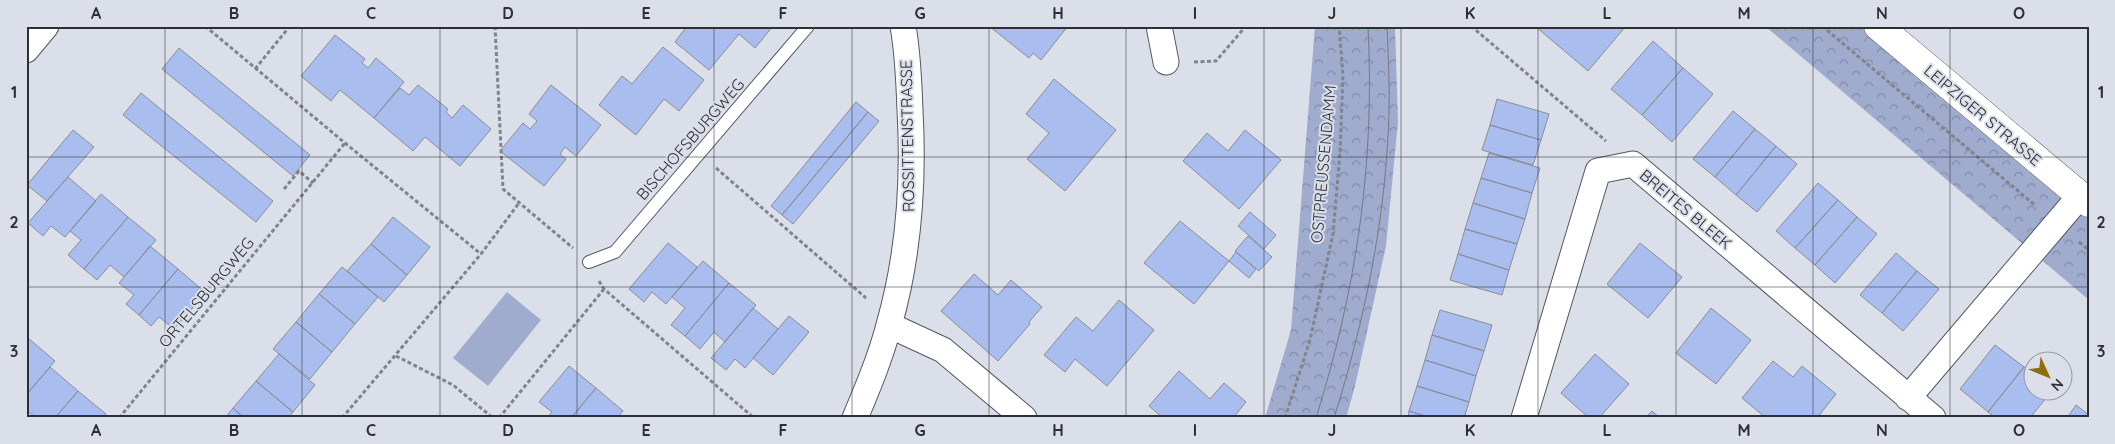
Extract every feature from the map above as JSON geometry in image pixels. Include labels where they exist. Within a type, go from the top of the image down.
[{"type":"street","points":[[26,50],[46,26]]},
{"type":"street","name":"ROSSITTENSTRASSE","points":[[855,418],[871,380],[890,325],[909,227],[912,177],[908,74],[902,26]]},
{"type":"street","points":[[1159,26],[1166,62]]},
{"type":"street","name":"LEIPZIGER STRASSE","points":[[1878,26],[2084,199]]},
{"type":"street","name":"BREITES BLEEK","points":[[1530,415],[1598,171],[1633,164],[1933,418]]},
{"type":"street","points":[[1908,398],[2057,223],[2084,199]]},
{"type":"street","points":[[890,325],[943,350],[1024,418]]},
{"type":"lane","name":"BISCHOFSBURGWEG","points":[[589,262],[615,252],[808,26]]},
{"type":"path","points":[[205,26],[344,144],[481,254]]},
{"type":"path","points":[[255,69],[290,26]]},
{"type":"path","points":[[495,26],[503,189],[589,262],[604,289],[754,418]]},
{"type":"path","points":[[1166,62],[1216,62],[1246,26]]},
{"type":"path","name":"OSTPREUSSENDAMM","points":[[1286,418],[1310,340],[1333,234],[1340,153],[1343,75],[1339,26]]},
{"type":"path","points":[[1471,26],[1633,164]]},
{"type":"path","points":[[1822,26],[2089,250]]},
{"type":"path","name":"ORTELSBURGWEG","points":[[119,418],[344,144]]},
{"type":"path","points":[[699,154],[863,295],[890,325]]},
{"type":"path","points":[[284,189],[300,171],[312,183]]},
{"type":"path","points":[[342,418],[481,254],[519,203]]},
{"type":"path","points":[[499,418],[604,289]]},
{"type":"path","points":[[396,356],[453,385],[493,418]]},
{"type":"green space","points":[[1315,26],[1395,26],[1398,122],[1386,246],[1355,386],[1346,418],[1265,418],[1291,330]]},
{"type":"green space","points":[[1765,26],[1868,26],[2089,212],[2089,300]]},
{"type":"green space","points":[[507,292],[541,320],[488,386],[453,358]]},
{"type":"building","points":[[687,26],[773,26],[755,48],[739,34],[709,70],[675,42]]},
{"type":"building","points":[[989,26],[1068,26],[1041,60],[1033,53],[1029,58]]},
{"type":"building","points":[[1535,26],[1626,26],[1588,71]]},
{"type":"building","points":[[335,35],[365,59],[362,63],[368,68],[376,58],[404,82],[374,118],[340,90],[331,101],[301,76]]},
{"type":"building","points":[[1653,41],[1683,68],[1642,115],[1611,89]]},
{"type":"building","points":[[663,47],[704,80],[679,111],[664,99],[636,135],[599,105],[622,76],[632,84]]},
{"type":"building","points":[[179,48],[310,155],[293,176],[162,69]]},
{"type":"building","points":[[1683,68],[1713,94],[1672,142],[1642,115]]},
{"type":"building","points":[[1054,79],[1116,130],[1065,191],[1027,159],[1049,133],[1026,114]]},
{"type":"building","points":[[418,85],[448,109],[446,112],[452,118],[463,105],[491,129],[460,166],[425,137],[413,151],[374,118],[400,88],[409,95]]},
{"type":"building","points":[[551,85],[601,125],[576,156],[565,147],[560,154],[566,159],[544,186],[500,151],[523,123],[530,129],[537,121],[529,114]]},
{"type":"building","points":[[141,93],[273,201],[256,222],[123,115]]},
{"type":"building","points":[[1497,99],[1549,114],[1541,140],[1490,125]]},
{"type":"building","points":[[856,102],[868,112],[782,215],[771,206]]},
{"type":"building","points":[[1733,111],[1755,129],[1715,177],[1693,159]]},
{"type":"building","points":[[868,112],[879,121],[793,224],[782,215]]},
{"type":"building","points":[[1490,125],[1541,140],[1533,165],[1482,150]]},
{"type":"building","points":[[1755,129],[1776,146],[1736,195],[1715,177]]},
{"type":"building","points":[[73,130],[94,147],[47,201],[27,185]]},
{"type":"building","points":[[1245,130],[1281,160],[1239,209],[1183,161],[1207,133],[1228,151]]},
{"type":"building","points":[[1776,146],[1797,164],[1757,212],[1736,195]]},
{"type":"building","points":[[1489,153],[1540,168],[1532,193],[1481,178]]},
{"type":"building","points":[[68,177],[96,201],[65,237],[51,226],[43,236],[28,223]]},
{"type":"building","points":[[1481,178],[1532,193],[1525,219],[1473,203]]},
{"type":"building","points":[[1818,183],[1838,200],[1795,248],[1776,231]]},
{"type":"building","points":[[101,194],[128,217],[84,269],[68,255],[81,240],[70,231]]},
{"type":"building","points":[[1838,200],[1857,217],[1815,265],[1795,248]]},
{"type":"building","points":[[1473,203],[1525,219],[1517,244],[1465,229]]},
{"type":"building","points":[[1250,212],[1276,235],[1264,249],[1238,226]]},
{"type":"building","points":[[128,217],[156,240],[124,277],[110,265],[97,280],[84,269]]},
{"type":"building","points":[[393,217],[430,247],[407,275],[371,244]]},
{"type":"building","points":[[1857,217],[1877,234],[1835,283],[1815,265]]},
{"type":"building","points":[[1180,221],[1229,261],[1194,304],[1144,263]]},
{"type":"building","points":[[1465,229],[1517,244],[1509,270],[1458,254]]},
{"type":"building","points":[[1248,236],[1272,257],[1259,271],[1235,251]]},
{"type":"building","points":[[668,243],[697,267],[666,304],[652,292],[644,302],[629,289]]},
{"type":"building","points":[[1640,243],[1682,277],[1648,318],[1607,284]]},
{"type":"building","points":[[371,244],[407,275],[384,302],[347,271]]},
{"type":"building","points":[[150,246],[178,269],[139,315],[126,304],[134,295],[119,283]]},
{"type":"building","points":[[1236,252],[1256,269],[1249,278],[1229,261]]},
{"type":"building","points":[[1896,253],[1917,271],[1882,313],[1860,295]]},
{"type":"building","points":[[1458,254],[1509,270],[1502,295],[1450,280]]},
{"type":"building","points":[[703,261],[729,283],[685,336],[671,325],[685,308],[672,297]]},
{"type":"building","points":[[342,267],[378,297],[355,324],[319,294]]},
{"type":"building","points":[[178,269],[206,293],[174,329],[159,317],[151,326],[139,315]]},
{"type":"building","points":[[1917,271],[1939,289],[1903,331],[1882,313]]},
{"type":"building","points":[[974,274],[998,295],[1011,280],[1042,307],[998,361],[941,311]]},
{"type":"building","points":[[729,283],[756,305],[725,342],[714,332],[700,349],[685,336]]},
{"type":"building","points":[[319,294],[355,324],[332,352],[296,322]]},
{"type":"building","points":[[1119,300],[1154,330],[1107,386],[1075,359],[1065,372],[1044,355],[1076,317],[1093,331]]},
{"type":"building","points":[[753,308],[778,329],[745,368],[735,359],[726,370],[711,358]]},
{"type":"building","points":[[1711,308],[1751,340],[1716,384],[1676,353]]},
{"type":"building","points":[[1440,310],[1492,325],[1484,351],[1432,335]]},
{"type":"building","points":[[789,316],[809,332],[773,375],[753,358]]},
{"type":"building","points":[[296,322],[332,352],[310,379],[273,349]]},
{"type":"building","points":[[1432,335],[1484,351],[1476,376],[1425,360]]},
{"type":"building","points":[[28,338],[55,361],[26,395],[26,341]]},
{"type":"building","points":[[1995,345],[2022,365],[2022,370],[1988,412],[1960,389]]},
{"type":"building","points":[[279,354],[315,385],[293,412],[256,381]]},
{"type":"building","points":[[1595,354],[1629,384],[1599,418],[1589,418],[1561,393]]},
{"type":"building","points":[[1425,360],[1476,376],[1469,402],[1417,386]]},
{"type":"building","points":[[1773,361],[1793,377],[1802,366],[1836,394],[1817,418],[1766,418],[1742,398]]},
{"type":"building","points":[[569,366],[596,388],[571,418],[547,418],[552,412],[539,402]]},
{"type":"building","points":[[50,367],[78,391],[55,418],[33,418],[34,416],[26,410],[26,395]]},
{"type":"building","points":[[2022,370],[2022,402],[2043,402],[2030,418],[1996,418],[1988,412]]},
{"type":"building","points":[[1179,371],[1210,399],[1224,383],[1246,402],[1233,418],[1163,418],[1149,406]]},
{"type":"building","points":[[256,381],[293,412],[288,418],[244,418],[233,408]]},
{"type":"building","points":[[1417,386],[1469,402],[1464,418],[1431,418],[1409,411]]},
{"type":"building","points":[[596,388],[623,411],[617,418],[571,418]]},
{"type":"building","points":[[78,391],[106,414],[103,418],[55,418]]},
{"type":"building","points":[[2076,405],[2089,415],[2089,418],[2067,418]]},
{"type":"building","points":[[233,408],[244,418],[225,418]]},
{"type":"building","points":[[1409,411],[1431,418],[1408,418]]},
{"type":"building","points":[[1652,411],[1660,418],[1645,418]]},
{"type":"tram line","points":[[1316,418],[1342,321],[1360,224],[1369,127],[1368,26]]},
{"type":"tram line","points":[[1334,418],[1364,306],[1384,191],[1389,113],[1387,26]]}]
